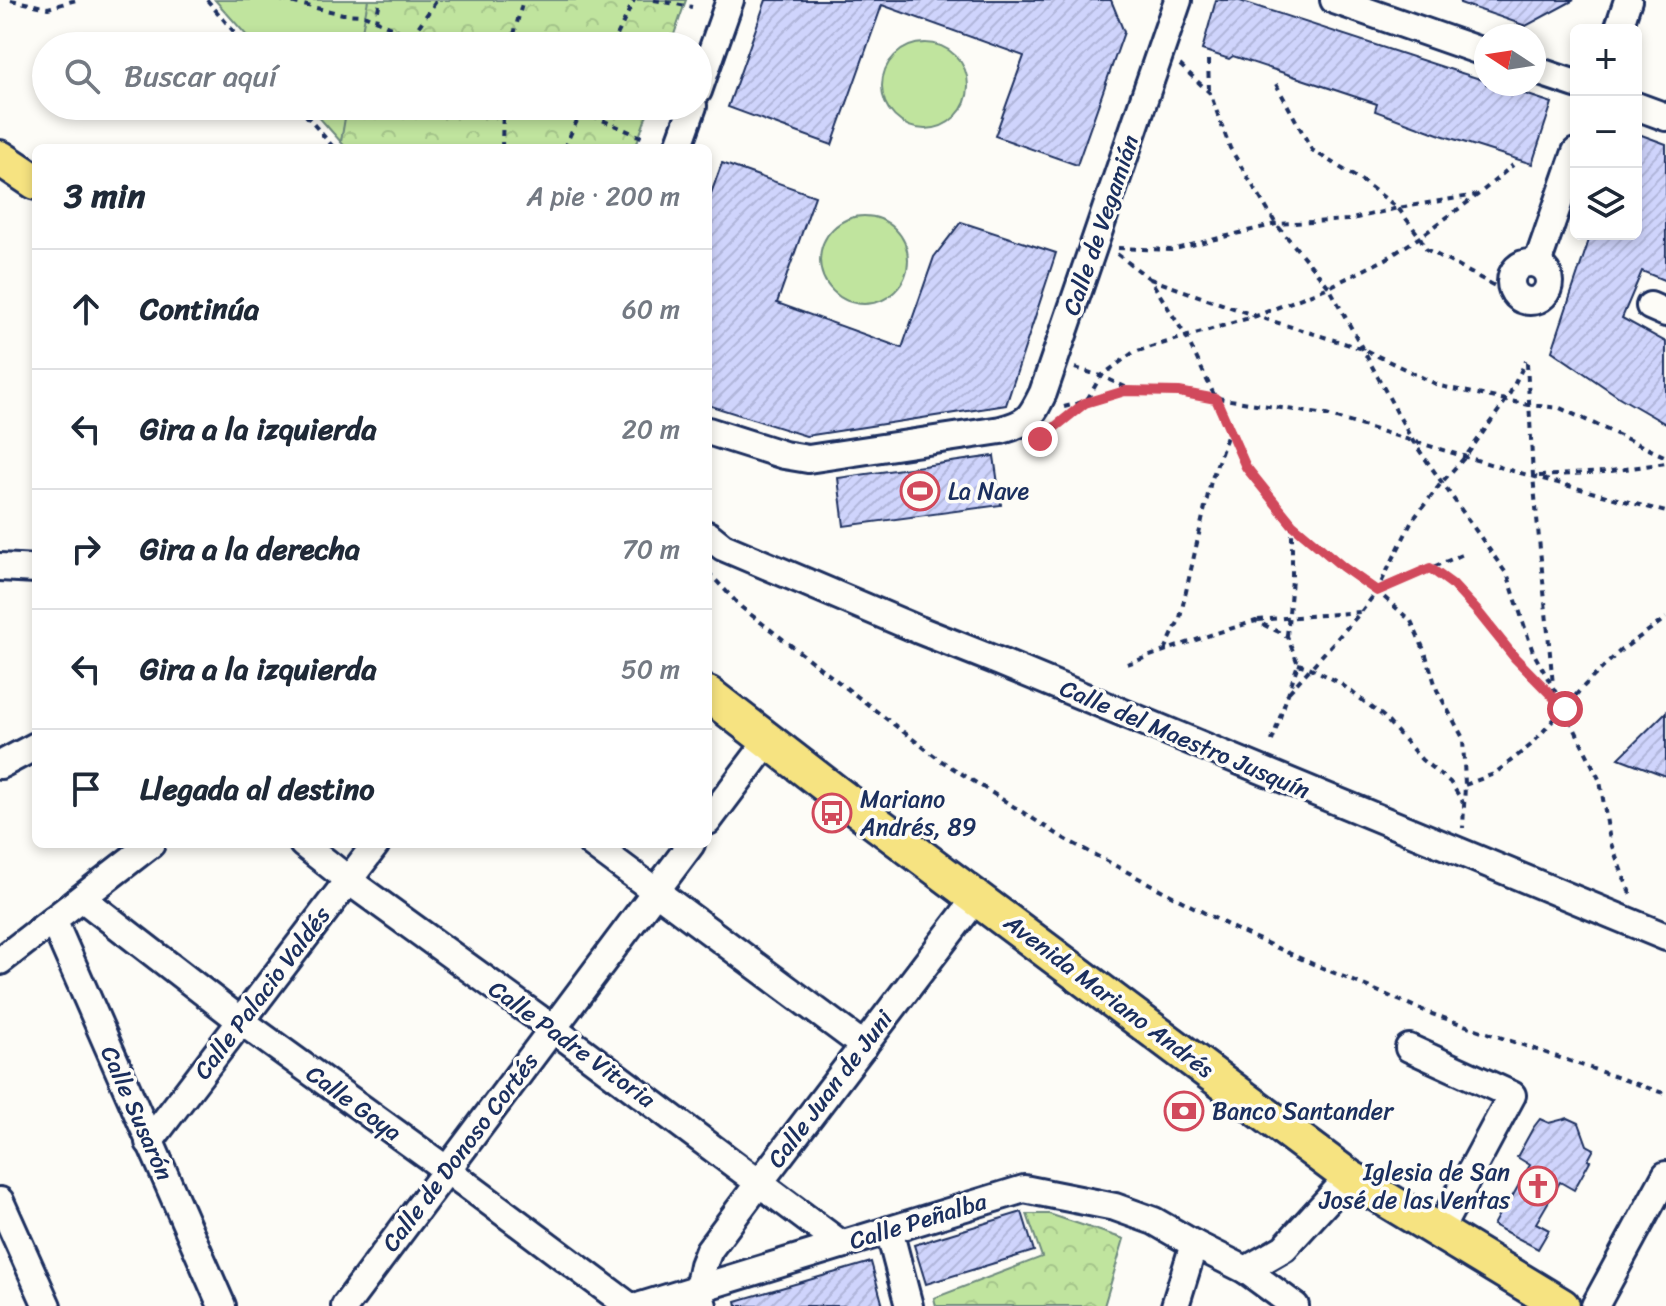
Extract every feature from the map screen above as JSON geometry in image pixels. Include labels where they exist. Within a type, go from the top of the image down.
[{"type":"main road","points":[[0,158],[32,179]]},
{"type":"main road","name":"Avenida Mariano Andrés","points":[[712,697],[1349,1177],[1439,1231],[1526,1296],[1562,1306]]},
{"type":"street","points":[[712,51],[730,0]]},
{"type":"street","name":"Calle de Vegamián","points":[[712,432],[784,455],[808,459],[1020,426],[1034,413],[1043,393],[1178,0]]},
{"type":"street","points":[[1334,0],[1474,49]]},
{"type":"street","points":[[1620,24],[1628,0]]},
{"type":"street","points":[[1546,74],[1570,82]]},
{"type":"street","points":[[1642,108],[1666,117]]},
{"type":"street","points":[[679,144],[688,120]]},
{"type":"street","points":[[1537,264],[1570,168]]},
{"type":"street","name":"Calle del Maestro Jusquín","points":[[712,538],[723,547],[919,630],[1655,932]]},
{"type":"street","points":[[0,567],[32,569]]},
{"type":"street","points":[[712,816],[768,741]]},
{"type":"street","points":[[0,765],[32,748]]},
{"type":"street","points":[[0,961],[146,848]]},
{"type":"street","name":"Calle Padre Vitoria","points":[[308,848],[842,1245]]},
{"type":"street","name":"Calle Palacio Valdés","points":[[149,1142],[373,848]]},
{"type":"street","points":[[597,848],[864,1046]]},
{"type":"street","name":"Calle de Donoso Cortés","points":[[345,1306],[688,848]]},
{"type":"street","name":"Calle Juan de Juni","points":[[700,1297],[703,1265],[709,1250],[977,897]]},
{"type":"street","name":"Calle Goya","points":[[82,898],[241,1021],[629,1306]]},
{"type":"street","name":"Calle Susarón","points":[[53,920],[222,1306]]},
{"type":"street","points":[[1409,1048],[1512,1095],[1439,1231]]},
{"type":"street","points":[[1595,1306],[1666,1175]]},
{"type":"street","points":[[1246,1270],[1284,1248],[1349,1177]]},
{"type":"street","name":"Calle Peñalba","points":[[641,1306],[700,1297],[842,1245],[1024,1189],[1115,1207],[1154,1221],[1246,1270],[1295,1306]]},
{"type":"street","points":[[0,1201],[47,1306]]},
{"type":"street","points":[[889,1230],[909,1306]]},
{"type":"street","points":[[1175,1306],[1194,1244]]},
{"type":"path","points":[[11,0],[48,8],[76,0]]},
{"type":"path","points":[[207,0],[234,32]]},
{"type":"path","points":[[281,0],[343,14],[364,15],[401,32]]},
{"type":"path","points":[[374,32],[380,0]]},
{"type":"path","points":[[415,32],[437,0]]},
{"type":"path","points":[[515,32],[523,0]]},
{"type":"path","points":[[619,32],[634,0]]},
{"type":"path","points":[[654,0],[692,7]]},
{"type":"path","points":[[1208,60],[1210,93],[1230,148],[1276,224],[1329,287],[1412,440],[1508,576],[1533,652],[1600,781],[1610,841],[1655,932]]},
{"type":"path","points":[[1176,61],[1210,93]]},
{"type":"path","points":[[1276,84],[1312,150],[1398,208],[1426,249],[1495,286]]},
{"type":"path","points":[[310,120],[331,144]]},
{"type":"path","points":[[502,144],[503,120]]},
{"type":"path","points":[[566,144],[577,120]]},
{"type":"path","points":[[607,120],[646,139]]},
{"type":"path","points":[[1051,430],[1085,403],[1101,376],[1134,352],[1256,316],[1329,287],[1386,259],[1479,194],[1513,165]]},
{"type":"path","points":[[1479,194],[1348,220],[1276,224],[1171,250],[1108,247],[1150,279],[1363,349],[1440,386],[1529,405],[1560,408],[1666,457]]},
{"type":"path","points":[[1150,279],[1187,338],[1246,467],[1292,524],[1411,621],[1437,690],[1463,738],[1463,828]]},
{"type":"path","points":[[1289,692],[1377,591],[1412,521],[1466,456],[1507,399],[1526,361],[1533,476],[1553,689]]},
{"type":"path","points":[[1068,366],[1101,376],[1136,392]]},
{"type":"path","points":[[1054,409],[1125,391],[1179,392],[1326,415],[1666,512]]},
{"type":"path","points":[[1165,650],[1180,618],[1211,481],[1229,429]]},
{"type":"path","points":[[1533,476],[1604,472],[1666,463]]},
{"type":"path","points":[[1271,744],[1298,664],[1287,636],[1292,524]]},
{"type":"path","points":[[1377,591],[1466,553]]},
{"type":"path","points":[[1430,568],[1461,593],[1515,658],[1565,709]]},
{"type":"path","points":[[712,576],[741,607],[940,760],[1065,839],[1235,929],[1313,964],[1432,1014],[1666,1094]]},
{"type":"path","points":[[1127,664],[1256,621],[1361,612]]},
{"type":"path","points":[[1465,785],[1494,774],[1531,745],[1620,651],[1666,618]]},
{"type":"path","points":[[1256,621],[1287,636]]},
{"type":"path","points":[[1298,664],[1340,683],[1383,716],[1422,760],[1450,782],[1464,804]]},
{"type":"green space","points":[[215,0],[369,0],[362,32],[244,32]]},
{"type":"green space","points":[[368,0],[686,0],[675,32],[362,32]]},
{"type":"green space","points":[[917,43],[933,43],[956,55],[965,69],[968,86],[965,103],[956,117],[933,129],[917,129],[901,122],[889,110],[882,94],[882,78],[889,62],[901,50]]},
{"type":"green space","points":[[321,120],[345,120],[341,142]]},
{"type":"green space","points":[[345,120],[645,120],[636,144],[341,142]]},
{"type":"green space","points":[[864,216],[881,220],[895,229],[904,243],[908,260],[904,277],[895,291],[881,300],[864,304],[847,300],[833,291],[824,277],[820,260],[824,243],[833,229],[847,220]]},
{"type":"green space","points":[[1027,1214],[1049,1214],[1124,1239],[1104,1306],[936,1306],[934,1298],[1042,1257]]},
{"type":"building","points":[[766,0],[1111,0],[1124,32],[1077,165],[995,136],[1024,56],[882,5],[832,145],[728,107]]},
{"type":"building","points":[[1216,0],[1237,0],[1474,77],[1474,96],[1531,96],[1552,103],[1532,164],[1375,111],[1377,104],[1233,56],[1229,59],[1202,50]]},
{"type":"building","points":[[1460,0],[1574,0],[1530,24],[1520,24],[1460,3]]},
{"type":"building","points":[[1642,135],[1666,144],[1666,281],[1642,271],[1622,318],[1666,342],[1666,424],[1619,397],[1552,351],[1589,240],[1642,240]]},
{"type":"building","points":[[722,163],[815,196],[777,303],[902,348],[934,257],[961,222],[1056,253],[1006,405],[806,436],[712,406],[712,191]]},
{"type":"building","name":"La Nave","points":[[994,456],[1001,505],[844,526],[838,478]]},
{"type":"building","points":[[1666,712],[1666,776],[1619,758]]},
{"type":"building","name":"Iglesia de San José de las Ventas","points":[[1568,1118],[1579,1123],[1587,1145],[1594,1149],[1574,1190],[1560,1182],[1536,1223],[1549,1230],[1538,1249],[1493,1225],[1530,1165],[1517,1157],[1533,1128],[1540,1119],[1549,1123]]},
{"type":"building","points":[[1022,1212],[1034,1251],[926,1284],[914,1245]]},
{"type":"building","points":[[871,1262],[883,1306],[737,1306],[736,1301]]},
{"type":"place","name":"La Nave","points":[[920,491]]},
{"type":"place","name":"Mariano Andrés, 89","points":[[832,813]]},
{"type":"place","name":"Banco Santander","points":[[1184,1111]]},
{"type":"place","name":"Iglesia de San José de las Ventas","points":[[1538,1186]]},
{"type":"route","points":[[1040,439],[1085,403],[1125,391],[1179,392],[1216,399],[1246,467],[1292,524],[1377,591],[1430,568],[1452,584],[1515,658],[1565,709]]}]
